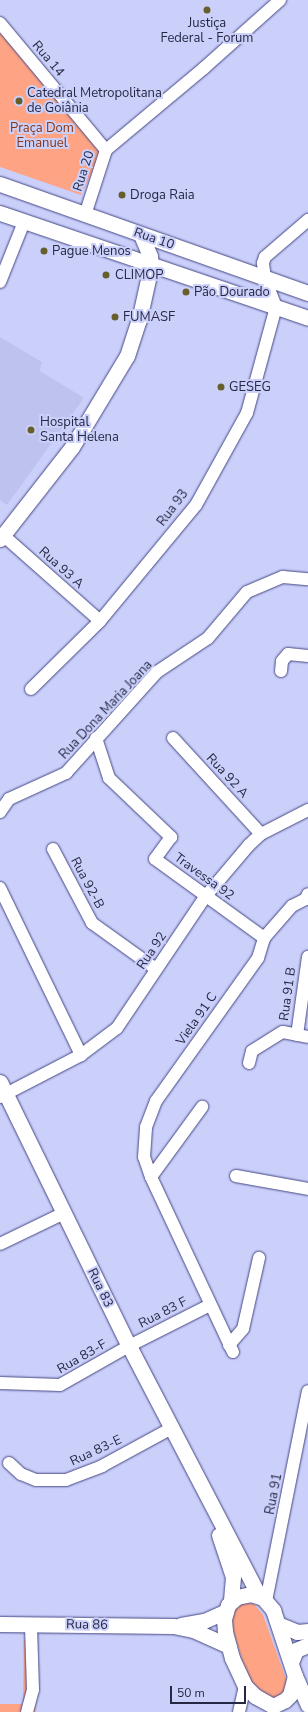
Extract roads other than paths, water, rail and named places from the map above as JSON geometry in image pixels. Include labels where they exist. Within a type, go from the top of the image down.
[{"type":"main road","name":"Rua 10","points":[[0,184],[308,293]]},
{"type":"main road","name":"Rua 10","points":[[0,213],[151,266],[308,318]]},
{"type":"main road","points":[[2,537],[72,447],[127,356],[151,266],[150,256],[141,235]]},
{"type":"main road","points":[[291,312],[308,311]]},
{"type":"main road","name":"Rua 83","points":[[2,1091],[129,1346],[204,1492],[263,1599],[280,1625],[292,1660],[295,1676]]},
{"type":"main road","name":"Rua 83","points":[[204,1492],[233,1577],[225,1631],[237,1674],[245,1686]]},
{"type":"main road","name":"Rua 86","points":[[0,1624],[173,1626],[204,1621],[229,1606],[241,1595],[263,1599]]},
{"type":"main road","points":[[280,1625],[298,1632],[308,1631]]},
{"type":"main road","name":"Rua 86","points":[[173,1626],[193,1630],[229,1646]]},
{"type":"main road","points":[[292,1660],[296,1650],[308,1645]]},
{"type":"main road","points":[[245,1686],[270,1708],[285,1700],[290,1694],[295,1676]]},
{"type":"main road","points":[[295,1676],[308,1705]]},
{"type":"street","name":"Rua 20","points":[[85,214],[106,150],[204,68],[280,0]]},
{"type":"street","name":"Rua 14","points":[[0,23],[106,150]]},
{"type":"street","points":[[276,307],[265,278],[263,263],[265,257],[308,220]]},
{"type":"street","points":[[0,282],[24,222]]},
{"type":"street","name":"Rua 93","points":[[31,689],[100,621],[196,505],[247,412],[276,307]]},
{"type":"street","name":"Rua 93 A","points":[[2,537],[100,621]]},
{"type":"street","name":"Rua Dona Maria Joana","points":[[0,812],[9,799],[66,773],[157,672],[208,638],[247,592],[282,577],[308,578]]},
{"type":"street","points":[[281,671],[282,662],[288,654],[308,656]]},
{"type":"street","name":"Travessa 92","points":[[96,738],[110,778],[171,837],[155,859],[205,897],[264,938]]},
{"type":"street","name":"Rua 92 A","points":[[173,738],[261,834]]},
{"type":"street","name":"Rua 92","points":[[2,1091],[80,1055],[117,1028],[205,897],[261,834],[308,810]]},
{"type":"street","name":"Rua 92-B","points":[[53,849],[92,923],[156,969]]},
{"type":"street","points":[[0,888],[80,1055]]},
{"type":"street","name":"Viela 91 C","points":[[259,1258],[243,1329],[231,1349],[151,1177],[144,1157],[146,1127],[156,1102],[258,958],[264,938],[292,906],[307,898]]},
{"type":"street","name":"Rua 91 B","points":[[249,1062],[252,1051],[283,1032],[302,1036],[308,957]]},
{"type":"street","points":[[151,1177],[202,1107]]},
{"type":"street","points":[[236,1176],[308,1189]]},
{"type":"street","points":[[0,1244],[64,1213]]},
{"type":"street","name":"Rua 83 F","points":[[129,1346],[210,1305]]},
{"type":"street","name":"Rua 83-F","points":[[0,1383],[60,1385],[129,1346]]},
{"type":"street","name":"Rua 91","points":[[263,1599],[308,1391]]},
{"type":"street","name":"Rua 83-E","points":[[9,1463],[21,1474],[36,1480],[66,1480],[102,1466],[172,1428]]},
{"type":"street","points":[[27,1712],[33,1690],[31,1625]]},
{"type":"street","points":[[239,1712],[245,1686]]},
{"type":"place","name":"Justiça Federal - Forum","points":[[207,10]]},
{"type":"place","name":"Catedral Metropolitana de Goiânia","points":[[19,101]]},
{"type":"place","name":"Droga Raia","points":[[122,195]]},
{"type":"place","name":"Pague Menos","points":[[44,251]]},
{"type":"place","name":"CLIMOP","points":[[106,275]]},
{"type":"place","name":"Pão Dourado","points":[[186,292]]},
{"type":"place","name":"FUMASF","points":[[115,317]]},
{"type":"place","name":"GESEG","points":[[221,387]]},
{"type":"place","name":"Hospital Santa Helena","points":[[31,430]]},
{"type":"park label","name":"Praça Dom Emanuel","points":[[42,136]]}]
